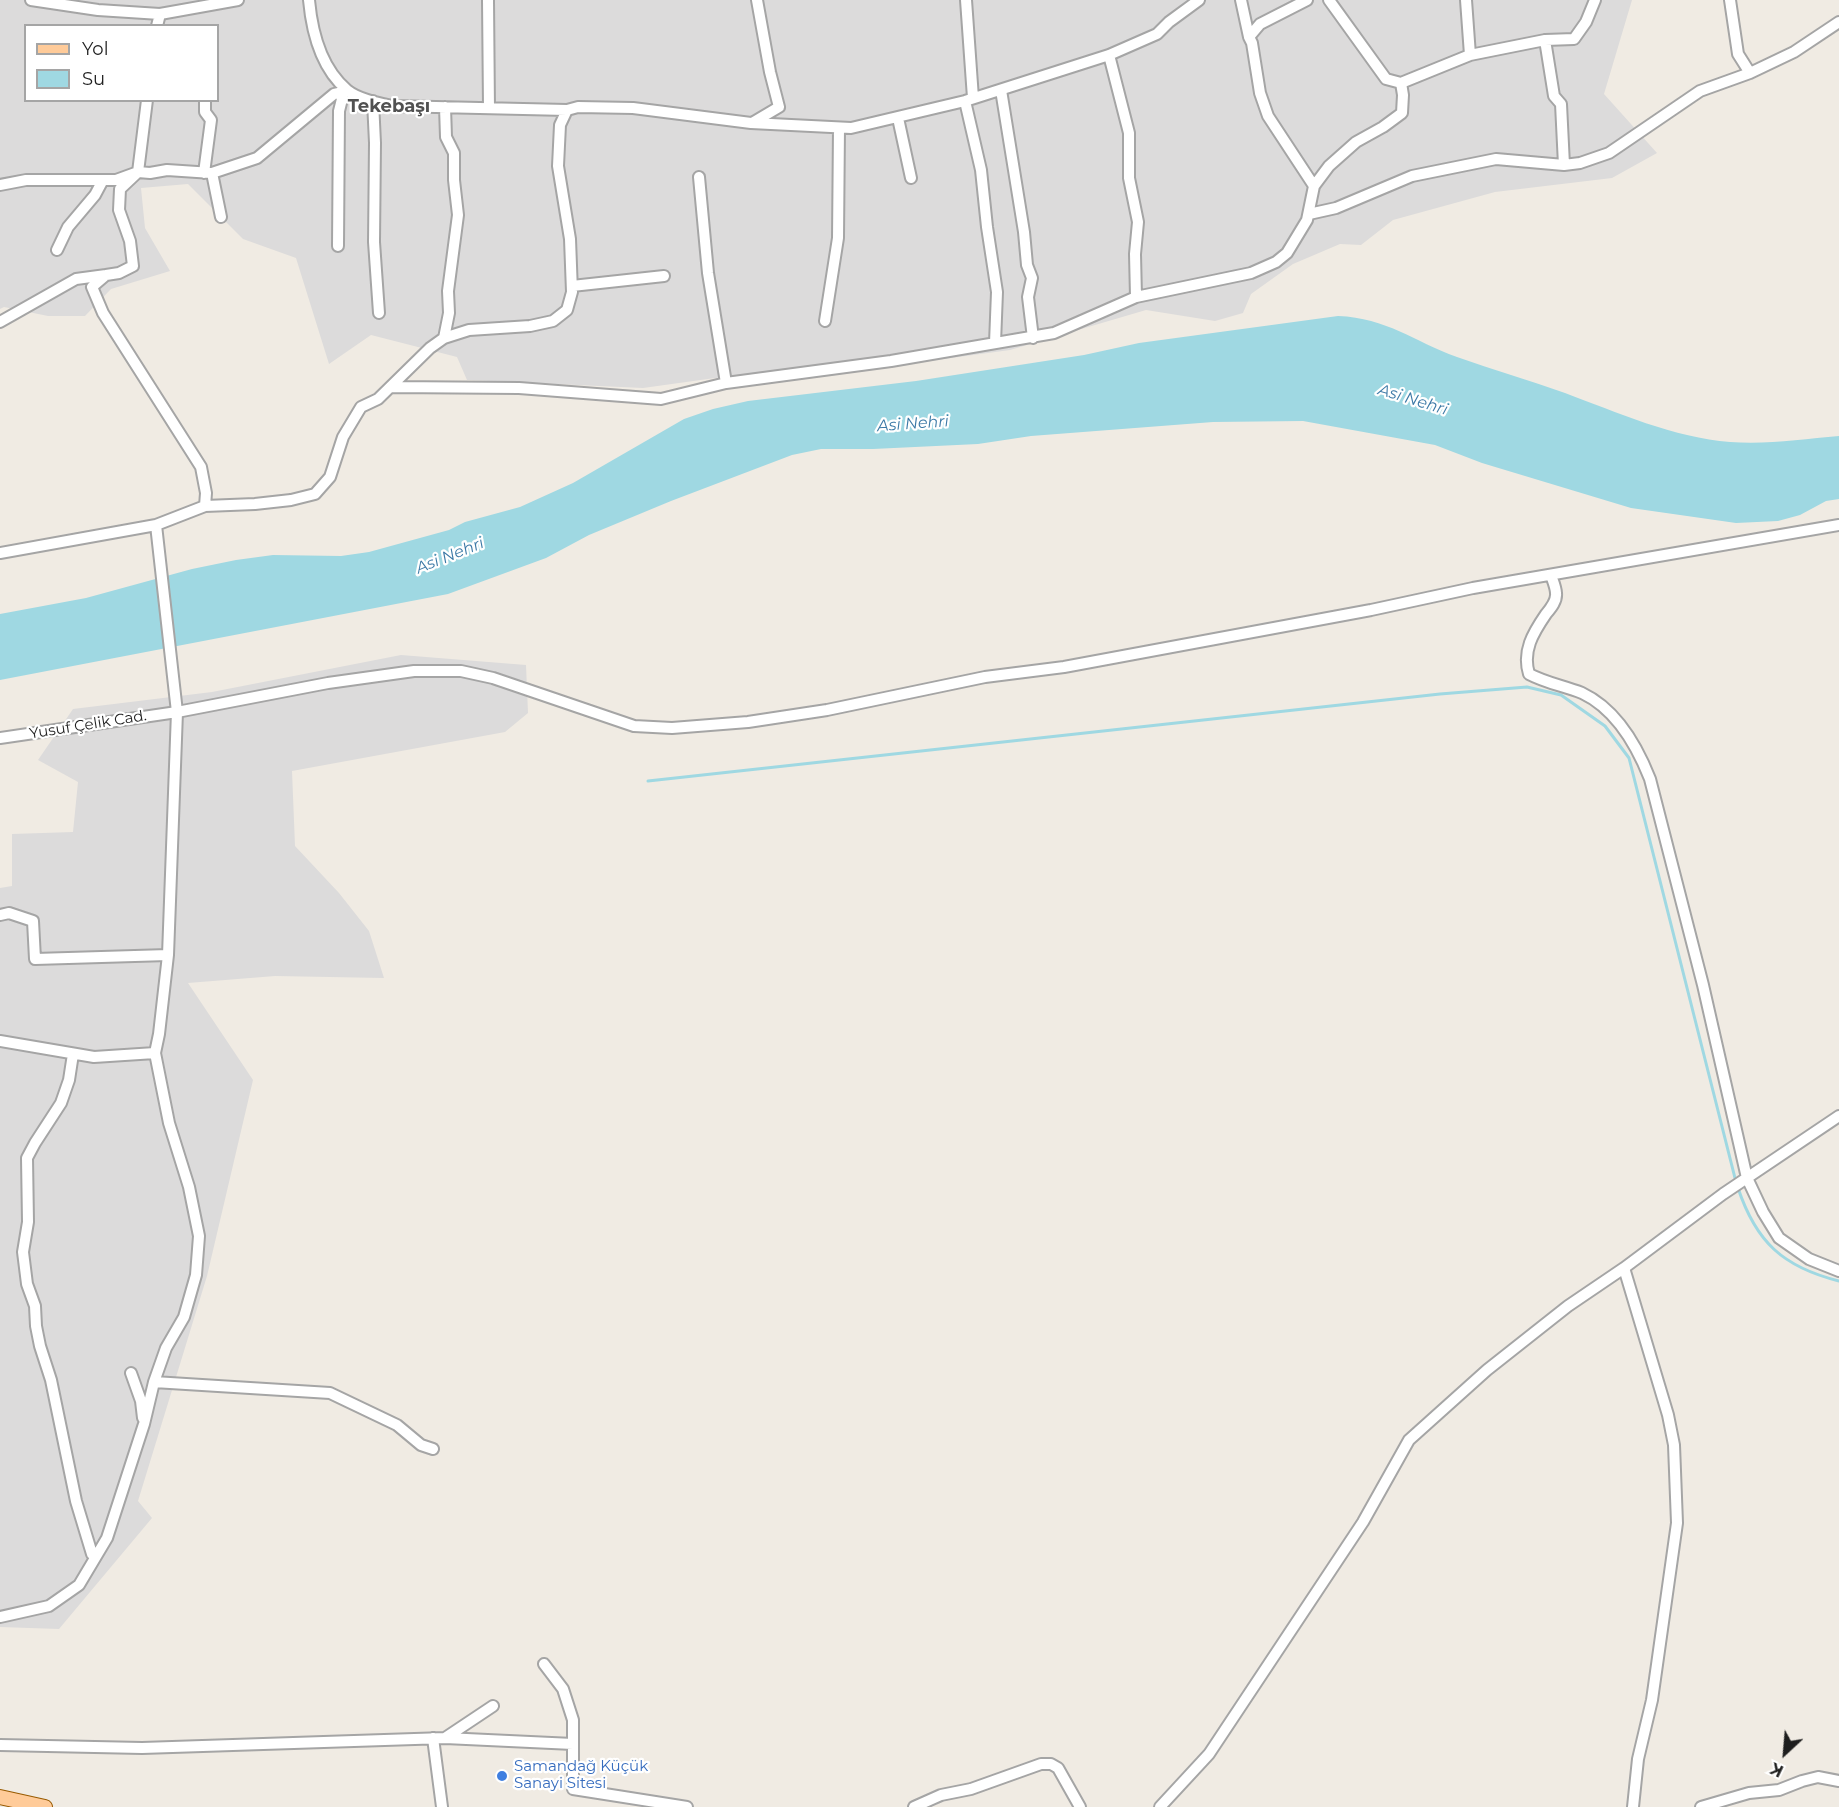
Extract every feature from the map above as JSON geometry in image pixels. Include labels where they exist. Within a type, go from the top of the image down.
[{"type":"main road","points":[[0,1797],[45,1807]]},
{"type":"street","points":[[31,0],[98,10],[113,5],[160,14],[238,0]]},
{"type":"street","points":[[309,0],[316,40],[330,71],[346,91],[392,106],[567,110],[578,107],[633,108],[751,123],[839,128],[852,128],[898,118],[969,99],[1109,55],[1156,34],[1184,5],[1199,0]]},
{"type":"street","points":[[488,0],[489,108]]},
{"type":"street","points":[[751,123],[779,107],[757,0]]},
{"type":"street","points":[[966,0],[969,99],[997,292],[995,343]]},
{"type":"street","points":[[1241,0],[1252,43],[1260,93],[1268,116],[1314,186]]},
{"type":"street","points":[[1249,37],[1260,24],[1307,0]]},
{"type":"street","points":[[1329,0],[1386,79],[1401,83],[1470,55],[1545,40],[1574,39],[1586,22],[1595,0]]},
{"type":"street","points":[[1466,0],[1470,55]]},
{"type":"street","points":[[1730,0],[1738,54],[1750,73]]},
{"type":"street","points":[[158,24],[160,14]]},
{"type":"street","points":[[1308,214],[1336,208],[1412,176],[1496,159],[1564,165],[1580,163],[1610,153],[1700,91],[1750,73],[1794,52],[1839,22]]},
{"type":"street","points":[[1545,40],[1554,96],[1561,104],[1564,165]]},
{"type":"street","points":[[1109,55],[1130,133],[1129,178],[1138,222],[1135,254],[1136,297]]},
{"type":"street","points":[[391,387],[519,388],[661,399],[726,383],[891,361],[1054,333],[1136,297],[1251,273],[1276,262],[1287,253],[1307,220],[1314,186],[1329,166],[1356,142],[1402,113],[1401,83]]},
{"type":"street","points":[[1001,90],[1024,231],[1025,256],[1032,278],[1028,297],[1033,338]]},
{"type":"street","points":[[118,185],[138,172],[150,173],[167,170],[208,173],[257,158],[334,94],[346,91]]},
{"type":"street","points":[[338,246],[339,111],[346,91]]},
{"type":"street","points":[[373,101],[376,154],[374,242],[379,313]]},
{"type":"street","points":[[138,172],[147,102]]},
{"type":"street","points":[[205,102],[205,112],[211,120],[208,173],[221,217]]},
{"type":"street","points":[[444,338],[449,313],[448,291],[453,237],[458,215],[454,153],[446,137],[445,107]]},
{"type":"street","points":[[0,553],[157,529],[205,506],[255,504],[291,500],[315,494],[330,477],[344,438],[361,407],[378,399],[430,348],[444,338],[469,330],[530,326],[553,321],[567,310],[572,286],[570,239],[558,166],[560,125],[567,110]]},
{"type":"street","points":[[898,118],[911,178]]},
{"type":"street","points":[[825,321],[838,238],[839,128]]},
{"type":"street","points":[[699,177],[708,273],[726,383]]},
{"type":"street","points":[[0,185],[26,180],[103,180],[118,185]]},
{"type":"street","points":[[57,250],[68,227],[95,195],[103,180]]},
{"type":"street","points":[[0,322],[76,279],[119,273],[133,266],[130,242],[119,210],[118,185]]},
{"type":"street","points":[[106,275],[92,287],[103,313],[201,467],[206,493],[205,506]]},
{"type":"street","points":[[572,286],[664,276]]},
{"type":"street","name":"Yusuf Çelik Cad.","points":[[0,738],[177,712],[357,678],[414,671],[449,670],[510,683],[634,726],[703,727],[827,710],[985,677],[1064,667],[1371,610],[1473,588],[1839,525]]},
{"type":"street","points":[[1,1621],[49,1606],[79,1585],[107,1538],[144,1424],[154,1382],[166,1348],[184,1317],[196,1275],[199,1236],[189,1187],[168,1123],[155,1053],[168,955],[177,712],[157,529]]},
{"type":"street","points":[[1551,575],[1557,595],[1536,628],[1527,649],[1525,662],[1529,674],[1585,694],[1624,728],[1640,752],[1650,779],[1697,962],[1747,1178],[1763,1212],[1779,1238],[1809,1259],[1839,1271]]},
{"type":"street","points":[[0,915],[9,913],[33,921],[35,959],[168,955]]},
{"type":"street","points":[[0,1041],[94,1057],[155,1053]]},
{"type":"street","points":[[74,1054],[69,1080],[61,1103],[27,1158],[28,1222],[23,1252],[27,1284],[35,1306],[40,1346],[51,1380],[76,1501],[92,1554],[95,1557]]},
{"type":"street","points":[[1160,1807],[1209,1754],[1363,1522],[1409,1440],[1487,1370],[1568,1306],[1624,1268],[1723,1194],[1839,1116]]},
{"type":"street","points":[[1624,1268],[1668,1414],[1674,1445],[1677,1523],[1652,1700],[1638,1759],[1633,1807]]},
{"type":"street","points":[[130,1373],[141,1401],[144,1424]]},
{"type":"street","points":[[154,1382],[330,1393],[396,1425],[421,1445],[433,1449]]},
{"type":"street","points":[[544,1664],[563,1689],[573,1720],[573,1789],[687,1807]]},
{"type":"street","points":[[445,1738],[494,1706]]},
{"type":"street","points":[[0,1745],[142,1748],[433,1738],[573,1744]]},
{"type":"street","points":[[433,1738],[442,1807]]},
{"type":"street","points":[[914,1807],[941,1795],[971,1789],[1041,1764],[1051,1764],[1058,1768],[1080,1807]]},
{"type":"street","points":[[1701,1807],[1749,1793],[1779,1790],[1818,1777],[1839,1781]]},
{"type":"shaded area","points":[[0,0],[1632,0],[1604,94],[1657,153],[1612,178],[1495,192],[1393,220],[1361,245],[1340,244],[1293,264],[1251,294],[1243,313],[1215,321],[1146,310],[1010,350],[759,384],[715,378],[643,388],[467,380],[457,357],[371,335],[329,364],[296,258],[243,239],[188,184],[141,188],[145,228],[170,271],[111,289],[85,316],[48,316],[4,307],[0,309]]},
{"type":"shaded area","points":[[401,655],[526,665],[528,713],[505,732],[292,771],[295,846],[339,893],[369,931],[384,978],[275,976],[188,983],[253,1080],[207,1276],[138,1501],[152,1518],[59,1629],[0,1627],[0,888],[12,886],[12,834],[73,832],[78,782],[38,760],[73,709],[212,692]]},
{"type":"water","name":"Asi Nehri","points":[[1338,316],[1371,321],[1386,326],[1457,357],[1552,388],[1667,430],[1709,440],[1744,443],[1839,436],[1839,499],[1826,501],[1800,515],[1778,521],[1736,523],[1631,508],[1482,463],[1435,445],[1303,421],[1213,422],[1031,436],[978,444],[821,449],[792,455],[671,501],[589,535],[546,558],[448,594],[0,680],[0,614],[86,598],[192,569],[236,560],[273,555],[341,556],[369,552],[449,530],[465,522],[520,507],[573,483],[684,419],[713,409],[748,401],[916,381],[1084,355],[1139,343]]},
{"type":"waterway","points":[[648,781],[1440,694],[1527,687],[1561,695],[1605,726],[1629,758],[1736,1182]]},
{"type":"waterway","points":[[1738,1188],[1754,1223],[1774,1250],[1802,1268],[1839,1281]]},
{"type":"place","name":"Samandağ Küçük Sanayi Sitesi","points":[[502,1776]]},
{"type":"district","name":"Tekebaşı","points":[[389,107]]}]
